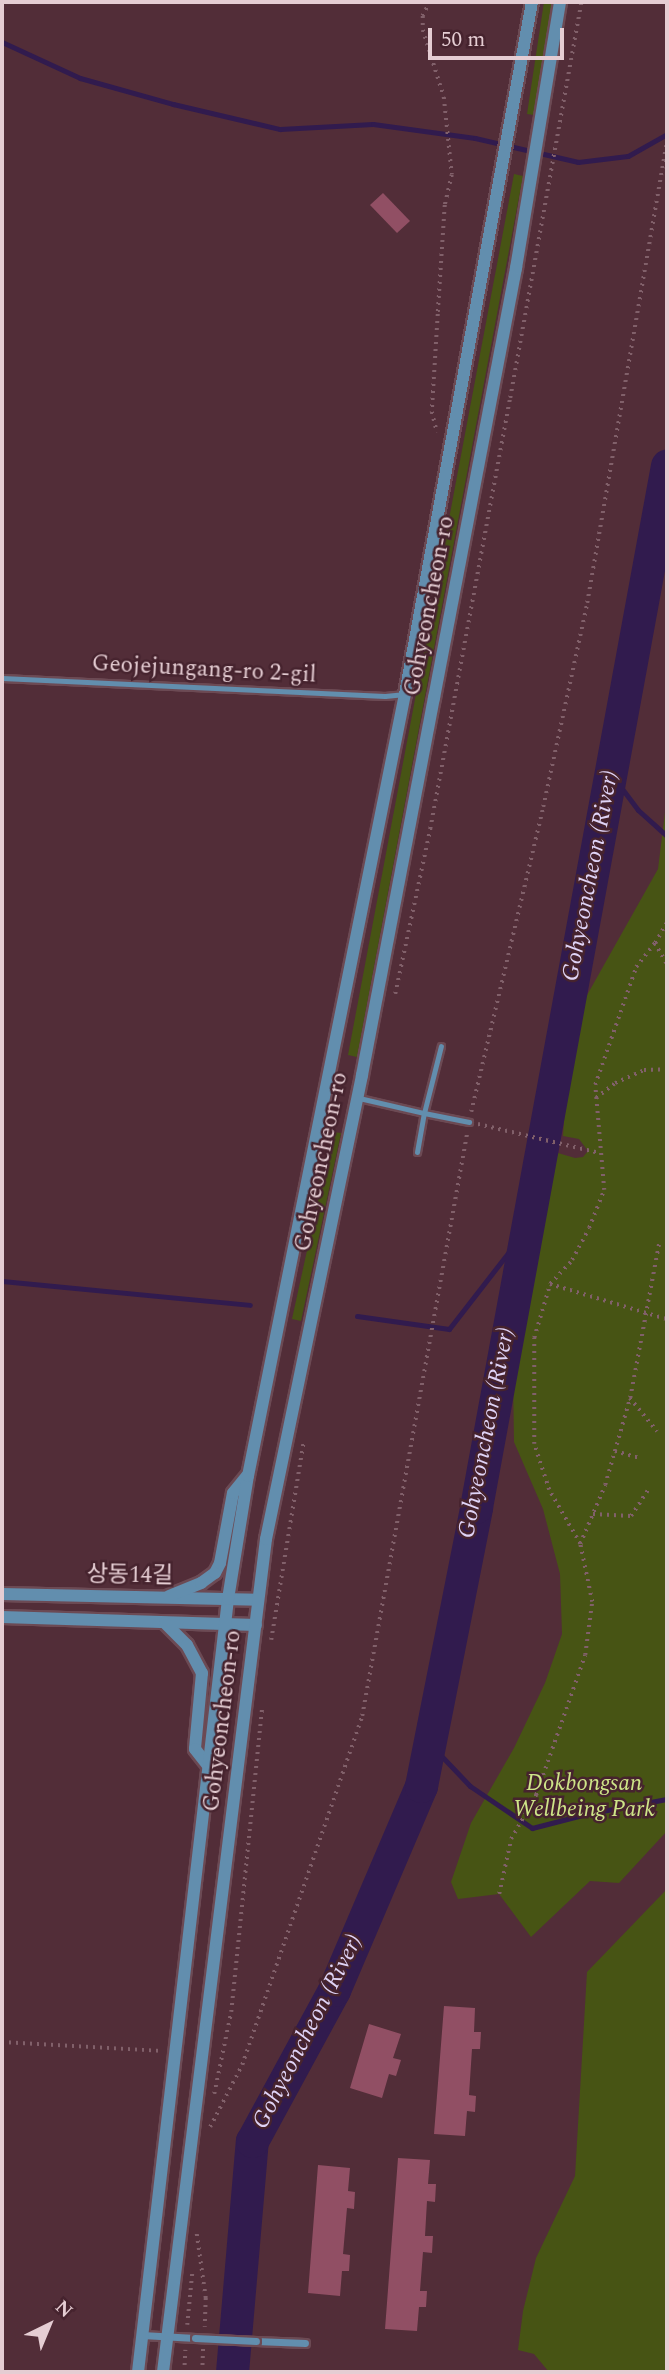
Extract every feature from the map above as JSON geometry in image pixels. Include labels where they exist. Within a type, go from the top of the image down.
[{"type":"street","name":"Gohyeoncheon-ro","points":[[138,2372],[228,1599],[248,1476],[405,694],[532,2]]},
{"type":"street","name":"Gohyeoncheon-ro","points":[[163,2372],[266,1539],[444,645],[533,164],[560,2]]},
{"type":"street","points":[[166,1597],[201,1583],[215,1573],[220,1563],[233,1493],[248,1476]]},
{"type":"street","name":"상동14길","points":[[2,1594],[257,1600]]},
{"type":"street","name":"상동14길","points":[[2,1617],[256,1625]]},
{"type":"street","points":[[165,1623],[187,1645],[202,1673],[195,1749],[210,1769]]},
{"type":"street","points":[[142,2335],[305,2343]]},
{"type":"lane","name":"Geojejungang-ro 2-gil","points":[[2,678],[384,696],[405,694]]},
{"type":"lane","points":[[417,1152],[441,1046]]},
{"type":"lane","points":[[356,1097],[469,1122]]},
{"type":"path","points":[[430,2],[424,16],[423,30],[447,118],[452,175],[446,205],[432,412],[438,434]]},
{"type":"path","points":[[394,1000],[432,815],[581,2]]},
{"type":"path","points":[[263,1701],[231,2012],[207,2132],[221,2110],[242,2065],[362,1716],[429,1332],[469,1122],[543,807],[587,603],[667,141]]},
{"type":"path","points":[[499,1894],[511,1839],[536,1795],[585,1655],[592,1602],[580,1544],[549,1490],[534,1444],[534,1338],[550,1284],[572,1260],[589,1228],[604,1190],[595,1085],[636,967],[667,922]]},
{"type":"path","points":[[655,943],[667,964]]},
{"type":"path","points":[[596,1098],[615,1083],[644,1070],[667,1069]]},
{"type":"path","points":[[469,1122],[601,1153]]},
{"type":"path","points":[[580,1544],[615,1451],[630,1398],[659,1243]]},
{"type":"path","points":[[550,1284],[667,1319]]},
{"type":"path","points":[[630,1398],[657,1431]]},
{"type":"path","points":[[269,1648],[304,1439]]},
{"type":"path","points":[[615,1451],[639,1458]]},
{"type":"path","points":[[593,1514],[631,1516],[648,1490]]},
{"type":"path","points":[[2,2042],[177,2052]]},
{"type":"path","points":[[194,2259],[196,2233],[206,2298]]},
{"type":"path","points":[[184,2372],[192,2272]]},
{"type":"green space","points":[[544,2],[552,2],[534,115],[527,114]]},
{"type":"green space","points":[[514,174],[523,176],[357,1057],[348,1055]]},
{"type":"green space","name":"Dokbongsan Wellbeing Park","points":[[667,796],[667,1831],[619,1883],[590,1881],[531,1937],[499,1894],[458,1899],[451,1882],[471,1823],[514,1748],[545,1683],[562,1634],[560,1574],[543,1509],[514,1442],[513,1377],[523,1315],[538,1262],[534,1236],[558,1153],[575,1158],[583,1157],[588,1151],[579,1139],[563,1136],[568,1062],[582,1004],[658,869]]},
{"type":"green space","points":[[333,1132],[341,1133],[301,1321],[292,1319]]},
{"type":"green space","points":[[667,1889],[667,2372],[549,2372],[534,2354],[518,2350],[523,2311],[536,2258],[575,2176],[587,1972]]},
{"type":"building","points":[[383,193],[410,221],[397,233],[370,205]]},
{"type":"building","points":[[444,2006],[475,2008],[474,2032],[481,2032],[480,2049],[472,2049],[469,2095],[476,2096],[475,2112],[467,2111],[465,2136],[434,2134]]},
{"type":"building","points":[[369,2024],[401,2034],[393,2058],[401,2060],[396,2076],[389,2074],[382,2098],[350,2088]]},
{"type":"building","points":[[398,2158],[430,2160],[428,2184],[436,2184],[435,2202],[427,2201],[425,2236],[433,2236],[432,2253],[423,2252],[420,2291],[427,2291],[426,2307],[419,2307],[417,2331],[385,2329]]},
{"type":"building","points":[[318,2165],[350,2168],[348,2191],[355,2192],[354,2209],[347,2208],[343,2254],[350,2255],[349,2271],[342,2271],[340,2296],[308,2293]]},
{"type":"waterway","points":[[2,42],[80,78],[173,104],[280,129],[373,124],[475,138],[578,162],[628,156],[667,134]]},
{"type":"waterway","name":"Gohyeoncheon (River)","points":[[232,2372],[252,2141],[334,1990],[421,1786],[476,1507],[667,465]]},
{"type":"waterway","points":[[611,774],[638,810],[667,836]]},
{"type":"waterway","points":[[357,1316],[449,1329],[528,1227]]},
{"type":"waterway","points":[[2,1281],[250,1305]]},
{"type":"waterway","points":[[430,1744],[470,1786],[532,1828],[586,1814],[667,1799]]}]
